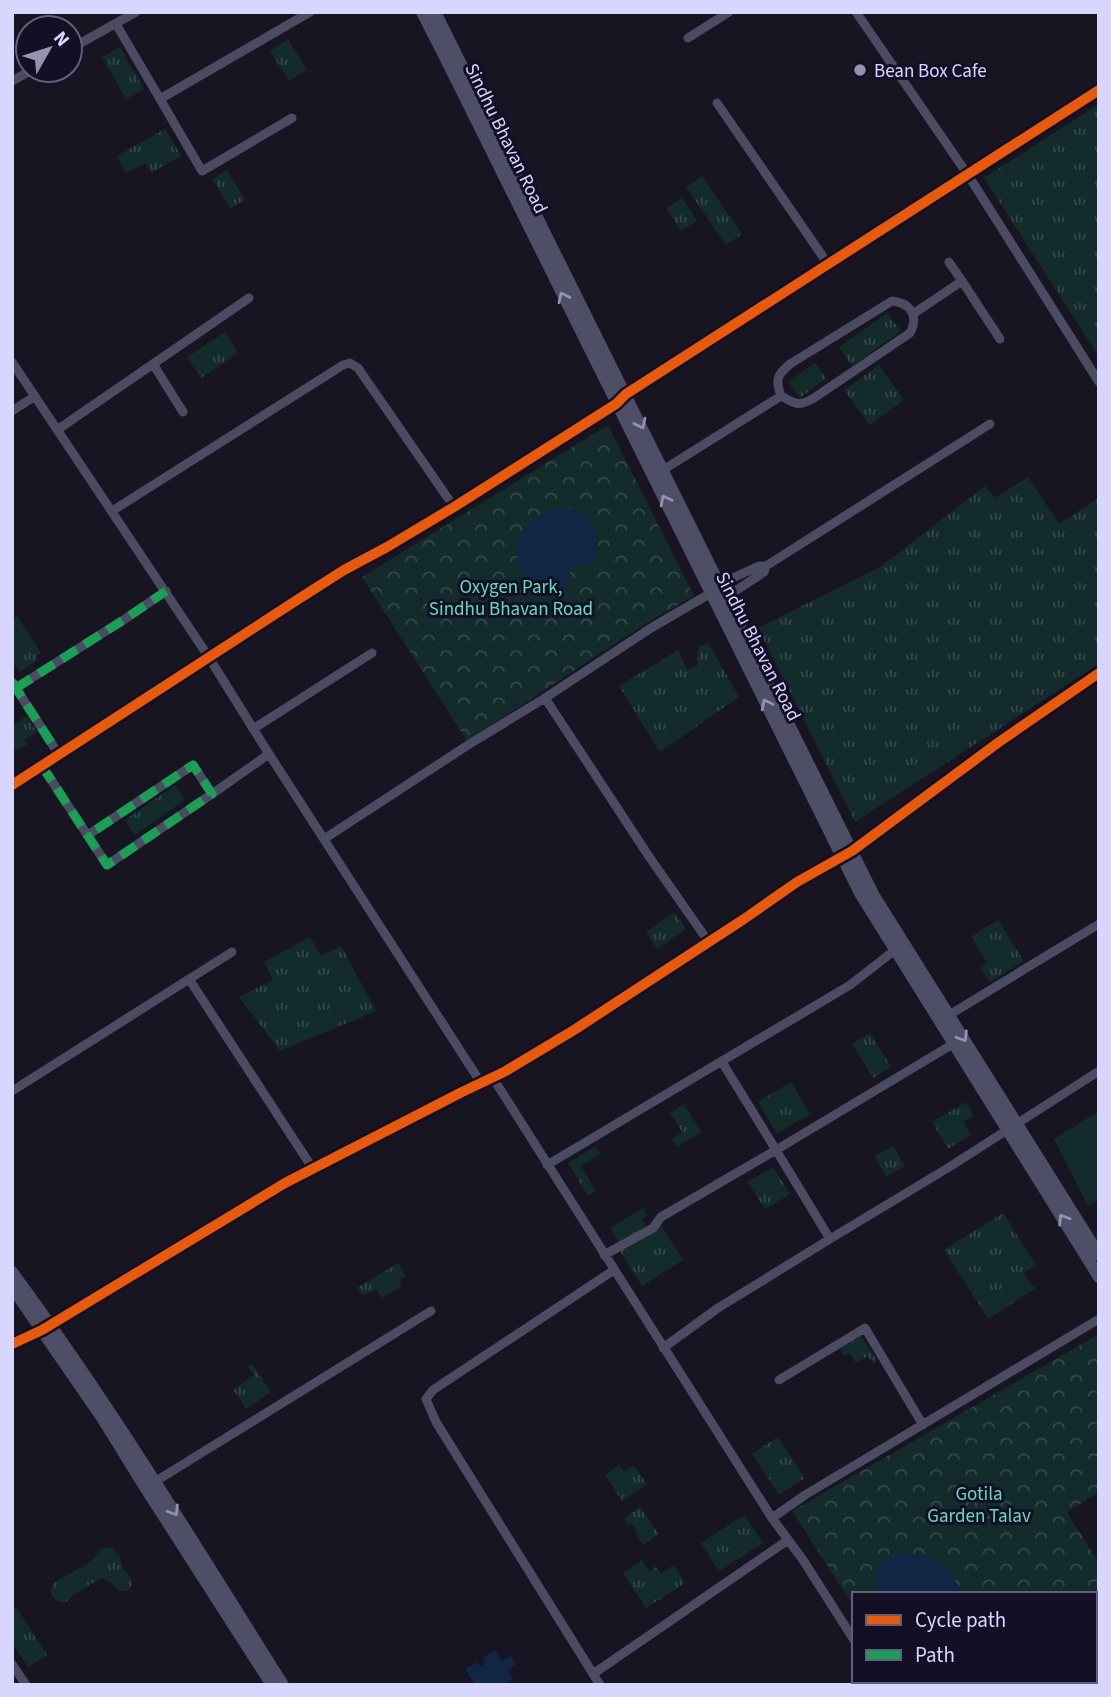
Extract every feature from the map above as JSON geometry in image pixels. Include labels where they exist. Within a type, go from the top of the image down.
[{"type":"main road","name":"Sindhu Bhavan Road","points":[[422,12],[621,399],[663,470],[715,589],[726,597],[847,854],[860,893],[953,1044],[1099,1255]]},
{"type":"main road","name":"Sindhu Bhavan Road","points":[[435,12],[621,399],[847,854],[949,1016],[1099,1277]]},
{"type":"main road","points":[[12,1272],[272,1685]]},
{"type":"main road","points":[[12,1287],[46,1327],[156,1481],[283,1685]]},
{"type":"street","points":[[84,41],[136,12]]},
{"type":"street","points":[[160,99],[310,12]]},
{"type":"street","points":[[688,38],[729,12]]},
{"type":"street","points":[[856,12],[968,175],[1099,382]]},
{"type":"street","points":[[116,24],[202,171],[292,118]]},
{"type":"street","points":[[12,785],[344,570],[454,507],[1099,90]]},
{"type":"street","points":[[717,103],[828,264]]},
{"type":"street","points":[[949,262],[1000,339]]},
{"type":"street","points":[[913,314],[962,281]]},
{"type":"street","points":[[57,430],[249,298]]},
{"type":"street","points":[[892,301],[904,304],[913,314],[915,323],[910,333],[814,398],[800,404],[781,396],[777,386],[779,376],[790,364],[892,301]]},
{"type":"street","points":[[12,362],[166,591],[481,1083]]},
{"type":"street","points":[[112,511],[350,363],[358,368],[454,507]]},
{"type":"street","points":[[153,364],[183,412]]},
{"type":"street","points":[[12,411],[35,396]]},
{"type":"street","points":[[663,470],[781,396]]},
{"type":"street","points":[[324,839],[651,628],[715,589],[759,566],[766,566],[990,424]]},
{"type":"street","points":[[726,597],[764,572],[766,566]]},
{"type":"street","points":[[59,755],[14,685],[125,619],[166,591]]},
{"type":"street","points":[[253,729],[372,653]]},
{"type":"street","points":[[12,1344],[46,1327],[313,1169],[515,1066],[574,1030],[797,882],[847,854],[999,742],[1099,673]]},
{"type":"street","points":[[545,698],[708,942]]},
{"type":"street","points":[[42,766],[107,865],[269,754]]},
{"type":"street","points":[[88,835],[193,765],[212,794]]},
{"type":"street","points":[[949,1016],[1099,924]]},
{"type":"street","points":[[547,1165],[850,985],[895,950]]},
{"type":"street","points":[[12,1091],[232,951]]},
{"type":"street","points":[[189,979],[313,1169]]},
{"type":"street","points":[[604,1255],[653,1228],[661,1217],[953,1044]]},
{"type":"street","points":[[722,1062],[830,1239]]},
{"type":"street","points":[[663,1348],[718,1308],[951,1166],[1099,1071]]},
{"type":"street","points":[[492,1077],[772,1518],[803,1560],[852,1637]]},
{"type":"street","points":[[600,1685],[436,1422],[426,1399],[433,1390],[614,1270]]},
{"type":"street","points":[[156,1481],[430,1311]]},
{"type":"street","points":[[772,1518],[805,1495],[1099,1319]]},
{"type":"street","points":[[779,1380],[865,1328],[923,1426]]},
{"type":"street","points":[[593,1674],[788,1540]]},
{"type":"street","points":[[12,1664],[26,1685]]},
{"type":"green space","points":[[288,39],[307,70],[289,81],[270,51]]},
{"type":"green space","points":[[120,47],[144,89],[126,99],[102,57]]},
{"type":"green space","points":[[1099,104],[1099,357],[984,178]]},
{"type":"green space","points":[[165,129],[181,156],[151,173],[145,163],[126,173],[117,156]]},
{"type":"green space","points":[[227,170],[245,200],[230,208],[212,179]]},
{"type":"green space","points":[[702,176],[742,234],[726,245],[686,187]]},
{"type":"green space","points":[[682,198],[697,221],[681,231],[666,208]]},
{"type":"green space","points":[[887,313],[901,331],[852,366],[839,347]]},
{"type":"green space","points":[[225,332],[238,353],[201,378],[187,357]]},
{"type":"green space","points":[[815,363],[826,378],[800,398],[788,382]]},
{"type":"green space","points":[[879,365],[904,400],[870,425],[844,390]]},
{"type":"green space","name":"Oxygen Park, Sindhu Bhavan Road","points":[[608,425],[694,596],[653,619],[467,741],[362,577]]},
{"type":"green space","points":[[1028,477],[1059,524],[1099,498],[1099,664],[855,822],[758,628],[880,567],[985,486],[995,498]]},
{"type":"green space","points":[[17,616],[41,653],[36,656],[38,660],[20,672],[12,661],[12,620]]},
{"type":"green space","points":[[709,644],[739,697],[660,752],[619,686],[678,650],[687,669],[697,666],[699,646]]},
{"type":"green space","points":[[27,716],[37,732],[25,739],[27,744],[16,751],[12,745],[12,726]]},
{"type":"green space","points":[[175,785],[185,800],[135,835],[125,820]]},
{"type":"green space","points":[[674,912],[686,929],[657,949],[646,932]]},
{"type":"green space","points":[[998,920],[1024,961],[990,982],[980,968],[987,963],[971,936]]},
{"type":"green space","points":[[310,937],[321,956],[341,946],[376,1011],[280,1051],[239,997],[273,980],[264,962]]},
{"type":"green space","points":[[870,1033],[891,1067],[873,1078],[852,1044]]},
{"type":"green space","points":[[791,1082],[810,1114],[777,1134],[758,1102]]},
{"type":"green space","points":[[966,1102],[974,1116],[963,1122],[971,1135],[948,1149],[932,1122]]},
{"type":"green space","points":[[684,1104],[701,1132],[677,1147],[672,1139],[682,1132],[670,1113]]},
{"type":"green space","points":[[1099,1111],[1099,1199],[1088,1206],[1054,1139]]},
{"type":"green space","points":[[596,1146],[600,1154],[581,1166],[596,1191],[588,1196],[568,1163]]},
{"type":"green space","points":[[893,1146],[905,1166],[886,1177],[875,1156]]},
{"type":"green space","points":[[773,1167],[790,1194],[765,1209],[748,1182]]},
{"type":"green space","points":[[643,1208],[647,1216],[642,1219],[646,1226],[619,1243],[610,1228]]},
{"type":"green space","points":[[1003,1213],[1036,1265],[1024,1273],[1034,1289],[988,1319],[944,1250]]},
{"type":"green space","points":[[659,1222],[683,1260],[642,1286],[618,1248]]},
{"type":"green space","points":[[398,1263],[406,1276],[399,1280],[402,1286],[382,1298],[376,1289],[363,1296],[357,1288]]},
{"type":"green space","name":"Gotila Garden Talav","points":[[1099,1334],[1099,1492],[1067,1512],[1099,1563],[1097,1646],[1097,1592],[852,1592],[852,1604],[792,1511]]},
{"type":"green space","points":[[861,1336],[877,1361],[873,1364],[868,1356],[856,1363],[850,1353],[844,1356],[840,1349]]},
{"type":"green space","points":[[252,1364],[271,1392],[246,1409],[233,1389],[254,1375],[248,1367]]},
{"type":"green space","points":[[778,1437],[805,1478],[779,1495],[752,1454]]},
{"type":"green space","points":[[619,1465],[624,1472],[634,1465],[647,1484],[622,1501],[605,1475]]},
{"type":"green space","points":[[640,1507],[659,1534],[643,1545],[632,1524],[629,1525],[624,1518]]},
{"type":"green space","points":[[744,1515],[763,1543],[719,1571],[701,1543]]},
{"type":"green space","points":[[107,1547],[120,1556],[122,1567],[132,1580],[129,1589],[120,1591],[101,1578],[68,1601],[56,1600],[51,1592],[53,1584],[86,1564]]},
{"type":"green space","points":[[642,1560],[649,1571],[656,1567],[661,1573],[674,1565],[685,1583],[646,1608],[623,1573]]},
{"type":"green space","points":[[16,1607],[47,1655],[28,1667],[12,1643],[12,1609]]},
{"type":"green space","points":[[902,1683],[1042,1683],[1040,1685]]},
{"type":"water","points":[[549,510],[574,510],[590,521],[596,534],[595,558],[592,563],[577,566],[571,571],[562,590],[552,594],[542,593],[523,572],[518,558],[518,547],[520,538],[531,521]]},
{"type":"water","points":[[900,1553],[925,1555],[947,1570],[964,1592],[878,1592],[876,1570],[885,1561]]},
{"type":"water","points":[[495,1650],[502,1661],[511,1656],[516,1665],[508,1670],[513,1679],[503,1685],[475,1685],[465,1669],[477,1662],[480,1666],[485,1663],[482,1658]]},
{"type":"marked path","points":[[16,688],[166,591]]},
{"type":"marked path","points":[[12,682],[59,755]]},
{"type":"marked path","points":[[42,766],[107,865],[212,794],[193,765],[88,835]]},
{"type":"cycle path","points":[[12,785],[344,570],[454,507],[616,404],[626,394],[1099,90]]},
{"type":"cycle path","points":[[12,1344],[42,1330],[285,1183],[504,1072],[574,1030],[797,882],[852,851],[999,742],[1099,673]]},
{"type":"place","name":"Bean Box Cafe","points":[[860,70]]}]
